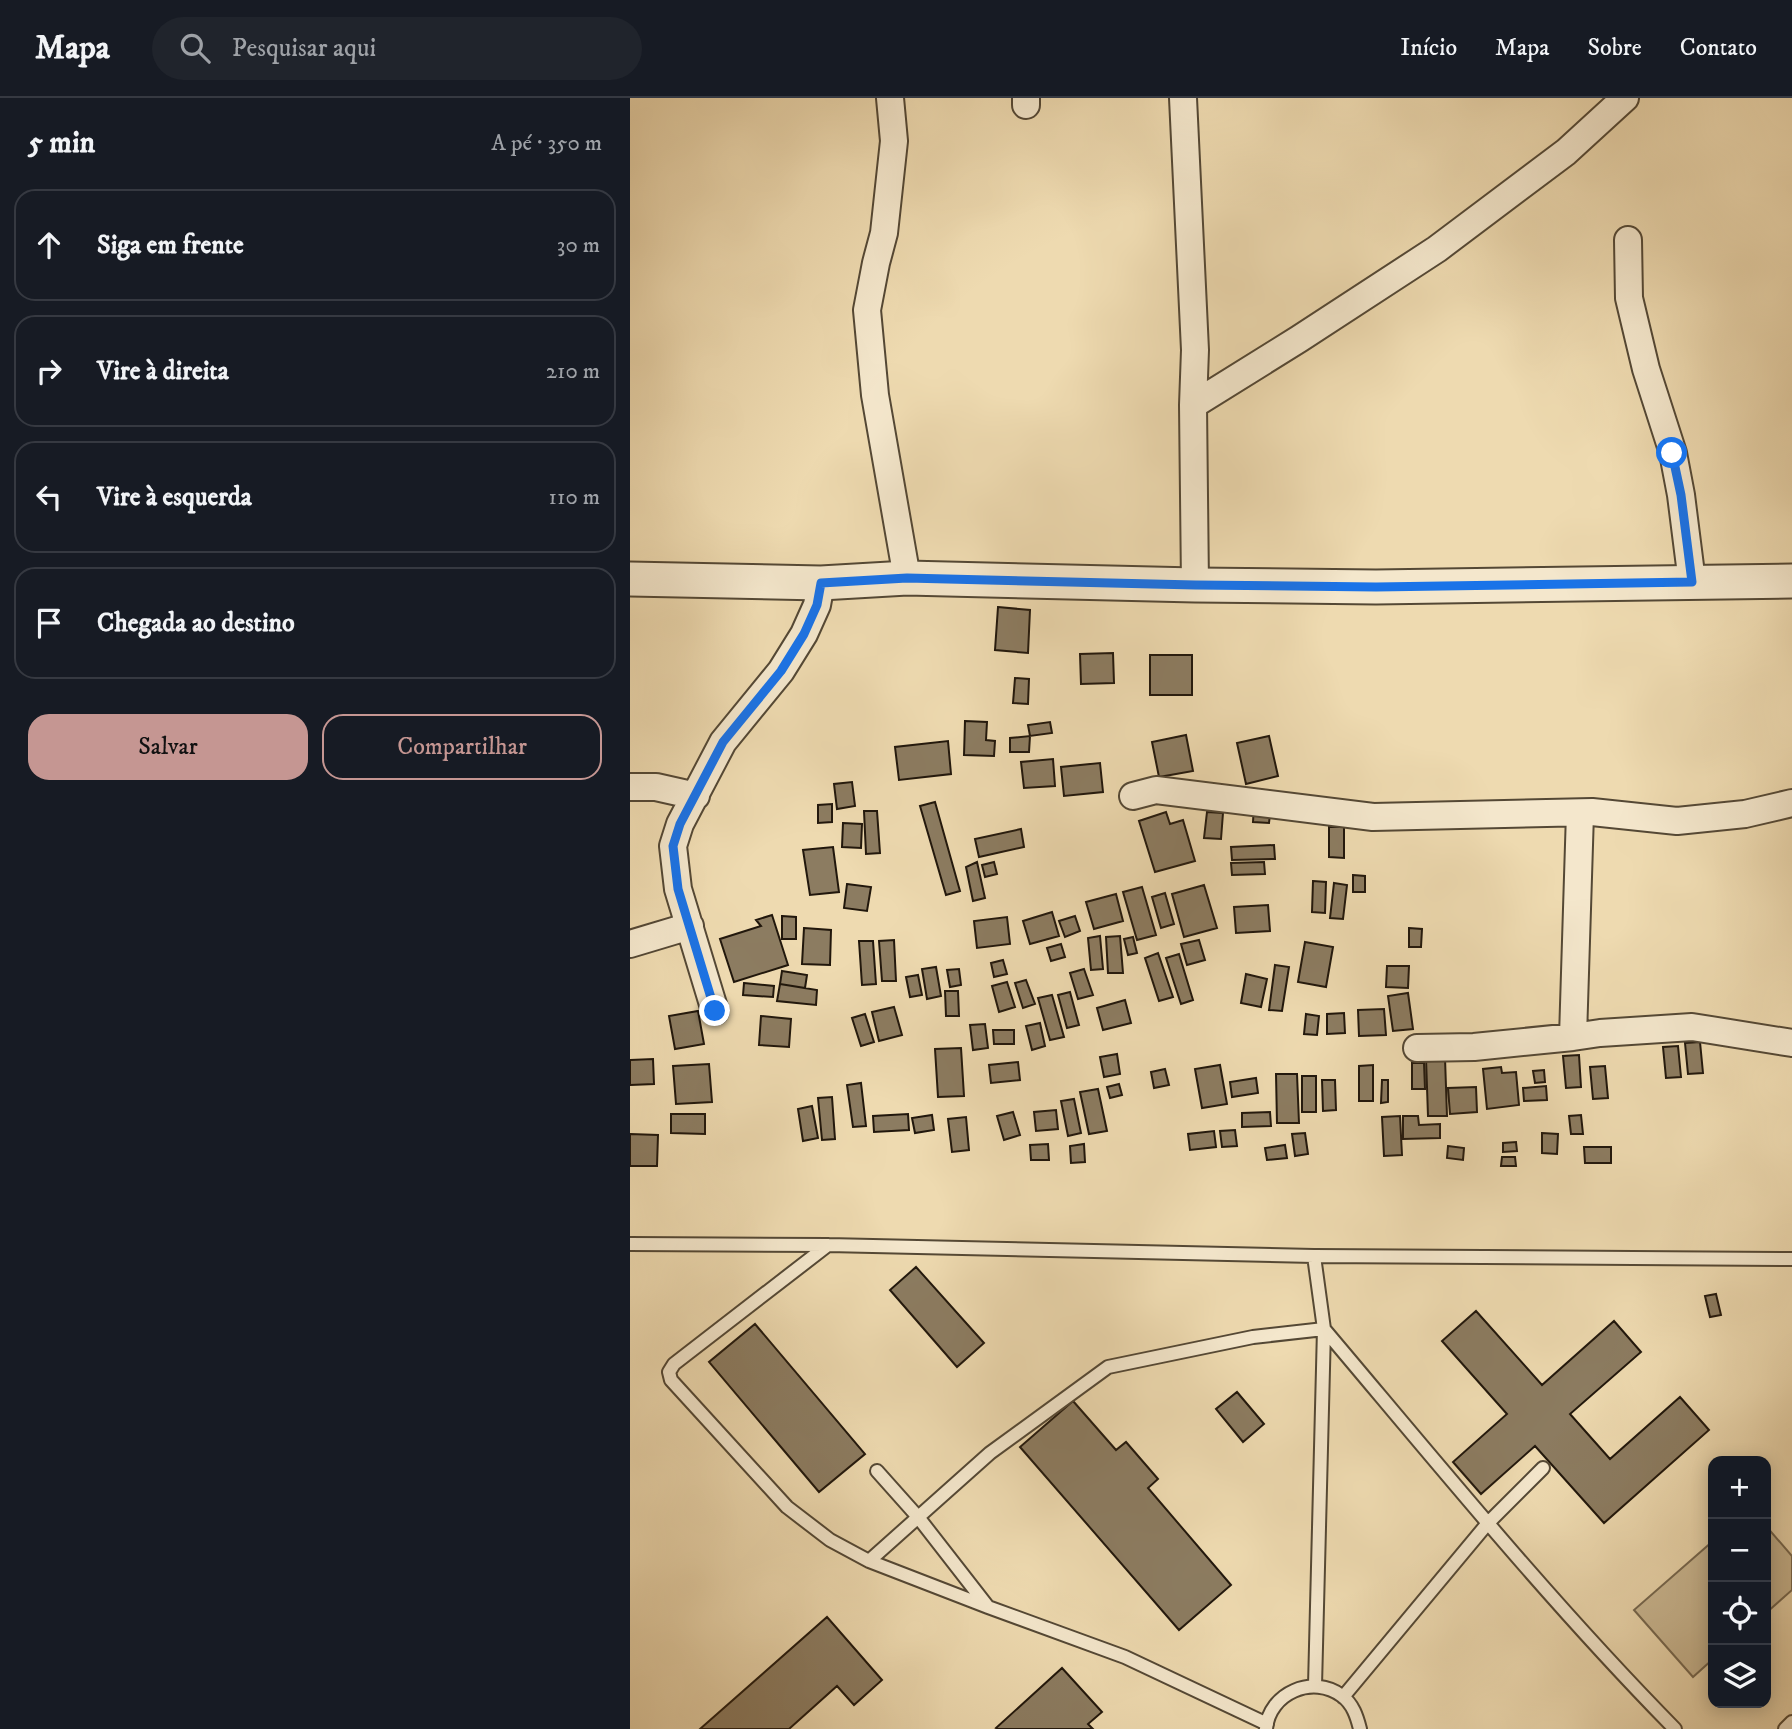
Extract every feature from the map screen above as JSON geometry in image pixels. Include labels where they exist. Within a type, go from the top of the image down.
[{"type":"street","points":[[890,98],[894,141],[884,233],[867,310],[875,395],[907,578]]},
{"type":"street","points":[[1183,98],[1195,350],[1195,585]]},
{"type":"street","points":[[1193,405],[1437,249],[1566,152],[1625,98]]},
{"type":"street","points":[[1628,240],[1629,298],[1646,369],[1672,453],[1681,495],[1692,582]]},
{"type":"street","points":[[630,579],[821,583],[907,578],[1376,587],[1792,581]]},
{"type":"street","points":[[715,1011],[678,889],[673,846],[680,824],[723,742],[781,671],[804,634],[817,605],[821,583]]},
{"type":"street","points":[[630,787],[656,787],[696,796]]},
{"type":"street","points":[[1133,796],[1156,790],[1373,817],[1592,812],[1677,821],[1745,814],[1792,803]]},
{"type":"street","points":[[1573,1038],[1580,813]]},
{"type":"street","points":[[630,944],[690,926]]},
{"type":"street","points":[[1417,1048],[1474,1046],[1692,1027],[1792,1043]]},
{"type":"lane","points":[[630,1244],[828,1245],[1314,1256],[1792,1259]]},
{"type":"lane","points":[[828,1245],[674,1364],[669,1372],[671,1380],[787,1507],[830,1540],[869,1561],[1125,1657],[1267,1727],[1273,1709],[1283,1696],[1298,1688],[1315,1686],[1330,1689],[1343,1697],[1355,1712],[1360,1729]]},
{"type":"lane","points":[[1314,1256],[1324,1329],[1315,1686]]},
{"type":"lane","points":[[869,1561],[990,1453],[1108,1367],[1253,1337],[1324,1329]]},
{"type":"lane","points":[[1324,1329],[1488,1523],[1622,1675],[1675,1729]]},
{"type":"lane","points":[[1343,1697],[1488,1523],[1543,1468]]},
{"type":"lane","points":[[877,1471],[918,1517],[988,1607]]},
{"type":"lane","points":[[1785,1729],[1792,1722]]},
{"type":"shaded area","points":[[1771,1532],[1792,1556],[1792,1590],[1771,1609]]},
{"type":"shaded area","points":[[1708,1545],[1708,1664],[1693,1677],[1634,1610]]},
{"type":"building","points":[[998,607],[1030,610],[1028,653],[995,650]]},
{"type":"building","points":[[1113,653],[1114,683],[1081,684],[1080,654]]},
{"type":"building","points":[[1150,655],[1192,655],[1192,695],[1150,695]]},
{"type":"building","points":[[1015,678],[1029,679],[1028,704],[1013,703]]},
{"type":"building","points":[[965,721],[987,722],[986,740],[995,741],[994,756],[964,755]]},
{"type":"building","points":[[1050,722],[1052,733],[1030,736],[1028,725]]},
{"type":"building","points":[[1186,735],[1193,771],[1159,777],[1152,742]]},
{"type":"building","points":[[1030,736],[1029,752],[1010,752],[1010,738]]},
{"type":"building","points":[[1269,736],[1278,776],[1246,784],[1237,743]]},
{"type":"building","points":[[948,741],[951,774],[899,780],[895,747]]},
{"type":"building","points":[[1053,759],[1055,786],[1024,788],[1021,762]]},
{"type":"building","points":[[1100,763],[1103,792],[1064,796],[1061,767]]},
{"type":"building","points":[[852,782],[855,806],[837,809],[834,784]]},
{"type":"building","points":[[935,802],[960,891],[946,895],[920,806]]},
{"type":"building","points":[[832,804],[832,822],[818,823],[818,805]]},
{"type":"building","points":[[1254,805],[1271,806],[1269,823],[1253,822]]},
{"type":"building","points":[[864,811],[877,811],[880,853],[866,854]]},
{"type":"building","points":[[1166,812],[1170,824],[1183,820],[1195,861],[1155,872],[1139,821]]},
{"type":"building","points":[[1207,812],[1223,813],[1221,839],[1204,838]]},
{"type":"building","points":[[843,823],[862,824],[861,848],[842,847]]},
{"type":"building","points":[[1329,827],[1344,827],[1344,858],[1329,857]]},
{"type":"building","points":[[1021,829],[1024,847],[979,857],[975,839]]},
{"type":"building","points":[[1274,845],[1275,859],[1232,860],[1231,847]]},
{"type":"building","points":[[833,847],[839,892],[810,895],[803,850]]},
{"type":"building","points":[[977,862],[985,898],[973,901],[966,867]]},
{"type":"building","points":[[994,862],[997,874],[985,877],[982,865]]},
{"type":"building","points":[[1264,862],[1265,874],[1232,875],[1231,863]]},
{"type":"building","points":[[1353,875],[1365,876],[1365,892],[1353,892]]},
{"type":"building","points":[[1313,881],[1326,882],[1325,913],[1312,912]]},
{"type":"building","points":[[1334,883],[1347,885],[1343,919],[1330,918]]},
{"type":"building","points":[[847,884],[871,887],[867,911],[844,908]]},
{"type":"building","points":[[1204,885],[1217,928],[1184,937],[1172,894]]},
{"type":"building","points":[[1142,887],[1156,935],[1137,940],[1123,892]]},
{"type":"building","points":[[1165,893],[1174,924],[1161,928],[1152,897]]},
{"type":"building","points":[[1116,894],[1123,921],[1094,929],[1086,902]]},
{"type":"building","points":[[1268,905],[1270,931],[1236,933],[1234,907]]},
{"type":"building","points":[[1052,912],[1059,936],[1030,944],[1023,921]]},
{"type":"building","points":[[772,915],[788,965],[734,982],[720,939],[761,926],[756,920]]},
{"type":"building","points":[[782,916],[796,917],[796,939],[782,939]]},
{"type":"building","points":[[1075,916],[1080,931],[1065,937],[1059,921]]},
{"type":"building","points":[[1007,917],[1010,944],[977,948],[974,921]]},
{"type":"building","points":[[804,928],[831,930],[830,965],[802,964]]},
{"type":"building","points":[[1409,928],[1422,929],[1421,947],[1409,947]]},
{"type":"building","points":[[1100,936],[1103,969],[1091,970],[1088,938]]},
{"type":"building","points":[[1120,936],[1123,973],[1108,973],[1106,937]]},
{"type":"building","points":[[1133,937],[1137,953],[1128,955],[1124,939]]},
{"type":"building","points":[[894,940],[896,981],[882,981],[879,941]]},
{"type":"building","points":[[1199,940],[1205,960],[1187,965],[1181,944]]},
{"type":"building","points":[[859,941],[873,941],[876,984],[862,985]]},
{"type":"building","points":[[1305,942],[1333,947],[1326,987],[1298,982]]},
{"type":"building","points":[[1061,944],[1065,957],[1051,961],[1047,948]]},
{"type":"building","points":[[1158,953],[1173,997],[1159,1001],[1145,958]]},
{"type":"building","points":[[1179,954],[1193,1000],[1181,1004],[1166,958]]},
{"type":"building","points":[[1003,960],[1007,974],[994,977],[991,963]]},
{"type":"building","points":[[1275,965],[1289,967],[1282,1011],[1269,1010]]},
{"type":"building","points":[[1387,966],[1409,966],[1408,988],[1386,987]]},
{"type":"building","points":[[936,967],[941,996],[927,999],[922,969]]},
{"type":"building","points":[[959,969],[961,985],[950,987],[947,970]]},
{"type":"building","points":[[1084,969],[1093,995],[1078,999],[1070,973]]},
{"type":"building","points":[[782,971],[807,975],[805,988],[780,984]]},
{"type":"building","points":[[1246,974],[1267,979],[1261,1007],[1241,1003]]},
{"type":"building","points":[[918,975],[922,995],[910,997],[906,977]]},
{"type":"building","points":[[1026,980],[1035,1004],[1023,1008],[1015,983]]},
{"type":"building","points":[[1007,982],[1015,1007],[999,1012],[992,986]]},
{"type":"building","points":[[744,983],[774,986],[773,997],[743,995]]},
{"type":"building","points":[[780,984],[817,990],[816,1005],[777,1001]]},
{"type":"building","points":[[945,991],[958,991],[959,1016],[946,1016]]},
{"type":"building","points":[[1070,992],[1079,1025],[1067,1028],[1058,995]]},
{"type":"building","points":[[1408,993],[1413,1029],[1393,1031],[1388,996]]},
{"type":"building","points":[[1052,995],[1064,1037],[1050,1040],[1038,998]]},
{"type":"building","points":[[1125,1000],[1131,1023],[1103,1030],[1097,1008]]},
{"type":"building","points":[[894,1007],[902,1035],[879,1041],[872,1012]]},
{"type":"building","points":[[1384,1009],[1386,1035],[1359,1036],[1358,1010]]},
{"type":"building","points":[[698,1011],[704,1044],[675,1049],[669,1016]]},
{"type":"building","points":[[1344,1013],[1345,1033],[1327,1034],[1327,1014]]},
{"type":"building","points":[[865,1014],[874,1042],[861,1046],[852,1018]]},
{"type":"building","points":[[1306,1014],[1319,1016],[1317,1035],[1304,1034]]},
{"type":"building","points":[[761,1016],[791,1019],[789,1047],[759,1045]]},
{"type":"building","points":[[1040,1023],[1045,1046],[1032,1050],[1026,1026]]},
{"type":"building","points":[[985,1024],[988,1048],[973,1050],[970,1025]]},
{"type":"building","points":[[993,1030],[1014,1030],[1014,1044],[994,1044]]},
{"type":"building","points":[[1700,1042],[1703,1073],[1688,1074],[1685,1043]]},
{"type":"building","points":[[1678,1046],[1681,1077],[1666,1078],[1663,1047]]},
{"type":"building","points":[[961,1048],[964,1096],[938,1097],[935,1049]]},
{"type":"building","points":[[1117,1054],[1120,1074],[1104,1077],[1100,1057]]},
{"type":"building","points":[[1579,1055],[1581,1087],[1566,1088],[1563,1056]]},
{"type":"building","points":[[1426,1058],[1445,1058],[1447,1116],[1428,1116]]},
{"type":"building","points":[[653,1059],[654,1084],[630,1085],[630,1060]]},
{"type":"building","points":[[1018,1062],[1020,1080],[991,1083],[989,1065]]},
{"type":"building","points":[[1412,1063],[1424,1063],[1425,1089],[1412,1089]]},
{"type":"building","points":[[709,1064],[712,1102],[676,1104],[673,1066]]},
{"type":"building","points":[[1220,1065],[1227,1104],[1202,1108],[1195,1069]]},
{"type":"building","points":[[1373,1065],[1373,1101],[1359,1101],[1359,1066]]},
{"type":"building","points":[[1605,1066],[1608,1098],[1593,1099],[1590,1067]]},
{"type":"building","points":[[1501,1067],[1502,1073],[1516,1072],[1519,1105],[1487,1109],[1483,1069]]},
{"type":"building","points":[[1165,1069],[1169,1085],[1154,1088],[1151,1072]]},
{"type":"building","points":[[1544,1070],[1545,1082],[1535,1083],[1533,1071]]},
{"type":"building","points":[[1276,1074],[1297,1074],[1299,1123],[1277,1123]]},
{"type":"building","points":[[1302,1076],[1316,1076],[1316,1112],[1302,1112]]},
{"type":"building","points":[[1256,1078],[1258,1093],[1232,1097],[1230,1082]]},
{"type":"building","points":[[1322,1080],[1335,1080],[1336,1110],[1323,1111]]},
{"type":"building","points":[[1382,1080],[1388,1080],[1388,1102],[1381,1103]]},
{"type":"building","points":[[861,1083],[866,1126],[853,1127],[847,1085]]},
{"type":"building","points":[[1119,1084],[1122,1095],[1110,1098],[1107,1087]]},
{"type":"building","points":[[1546,1086],[1547,1100],[1524,1101],[1523,1088]]},
{"type":"building","points":[[1476,1087],[1477,1112],[1450,1114],[1448,1088]]},
{"type":"building","points":[[1098,1089],[1107,1131],[1089,1134],[1080,1092]]},
{"type":"building","points":[[832,1097],[835,1139],[822,1140],[818,1098]]},
{"type":"building","points":[[1074,1099],[1081,1133],[1068,1136],[1061,1101]]},
{"type":"building","points":[[812,1106],[818,1138],[803,1141],[798,1109]]},
{"type":"building","points":[[1056,1110],[1058,1129],[1036,1131],[1034,1112]]},
{"type":"building","points":[[1013,1112],[1020,1135],[1004,1140],[997,1116]]},
{"type":"building","points":[[1270,1112],[1271,1126],[1242,1127],[1242,1113]]},
{"type":"building","points":[[671,1114],[705,1114],[705,1134],[671,1133]]},
{"type":"building","points":[[908,1114],[909,1130],[874,1132],[873,1116]]},
{"type":"building","points":[[932,1115],[934,1130],[915,1133],[912,1118]]},
{"type":"building","points":[[1581,1115],[1583,1134],[1571,1134],[1569,1116]]},
{"type":"building","points":[[1400,1116],[1402,1155],[1384,1156],[1382,1117]]},
{"type":"building","points":[[1403,1116],[1418,1116],[1419,1125],[1440,1124],[1440,1138],[1403,1139]]},
{"type":"building","points":[[966,1117],[969,1150],[952,1152],[948,1119]]},
{"type":"building","points":[[1235,1130],[1237,1146],[1222,1147],[1220,1131]]},
{"type":"building","points":[[1214,1131],[1216,1147],[1190,1150],[1188,1134]]},
{"type":"building","points":[[1305,1133],[1308,1154],[1295,1156],[1292,1134]]},
{"type":"building","points":[[1542,1133],[1558,1134],[1557,1154],[1542,1153]]},
{"type":"building","points":[[630,1134],[658,1135],[657,1166],[630,1166]]},
{"type":"building","points":[[1516,1142],[1517,1151],[1503,1152],[1503,1143]]},
{"type":"building","points":[[1048,1144],[1049,1160],[1031,1160],[1030,1145]]},
{"type":"building","points":[[1084,1144],[1085,1162],[1071,1163],[1070,1146]]},
{"type":"building","points":[[1285,1145],[1287,1158],[1267,1160],[1265,1148]]},
{"type":"building","points":[[1448,1146],[1464,1148],[1463,1160],[1447,1158]]},
{"type":"building","points":[[1584,1147],[1611,1147],[1611,1163],[1585,1163]]},
{"type":"building","points":[[1502,1157],[1515,1157],[1516,1166],[1501,1166]]},
{"type":"building","points":[[916,1267],[984,1343],[957,1367],[890,1290]]},
{"type":"building","points":[[1716,1294],[1721,1315],[1710,1317],[1705,1296]]},
{"type":"building","points":[[1476,1311],[1542,1385],[1614,1321],[1641,1352],[1570,1414],[1610,1459],[1680,1397],[1709,1430],[1604,1523],[1535,1446],[1481,1494],[1453,1462],[1507,1414],[1442,1341]]},
{"type":"building","points":[[755,1324],[865,1454],[819,1492],[709,1362]]},
{"type":"building","points":[[1237,1392],[1264,1424],[1243,1442],[1216,1409]]},
{"type":"building","points":[[1073,1401],[1116,1450],[1126,1442],[1158,1479],[1148,1488],[1231,1585],[1179,1630],[1020,1447]]},
{"type":"building","points":[[827,1617],[882,1680],[854,1705],[837,1686],[789,1729],[700,1729]]},
{"type":"building","points":[[1062,1668],[1102,1712],[1088,1724],[1093,1729],[996,1728]]},
{"type":"route","points":[[715,1011],[678,889],[673,846],[680,824],[723,742],[781,671],[804,634],[817,605],[821,583],[907,578],[1376,587],[1692,582],[1681,495],[1672,453]]}]
